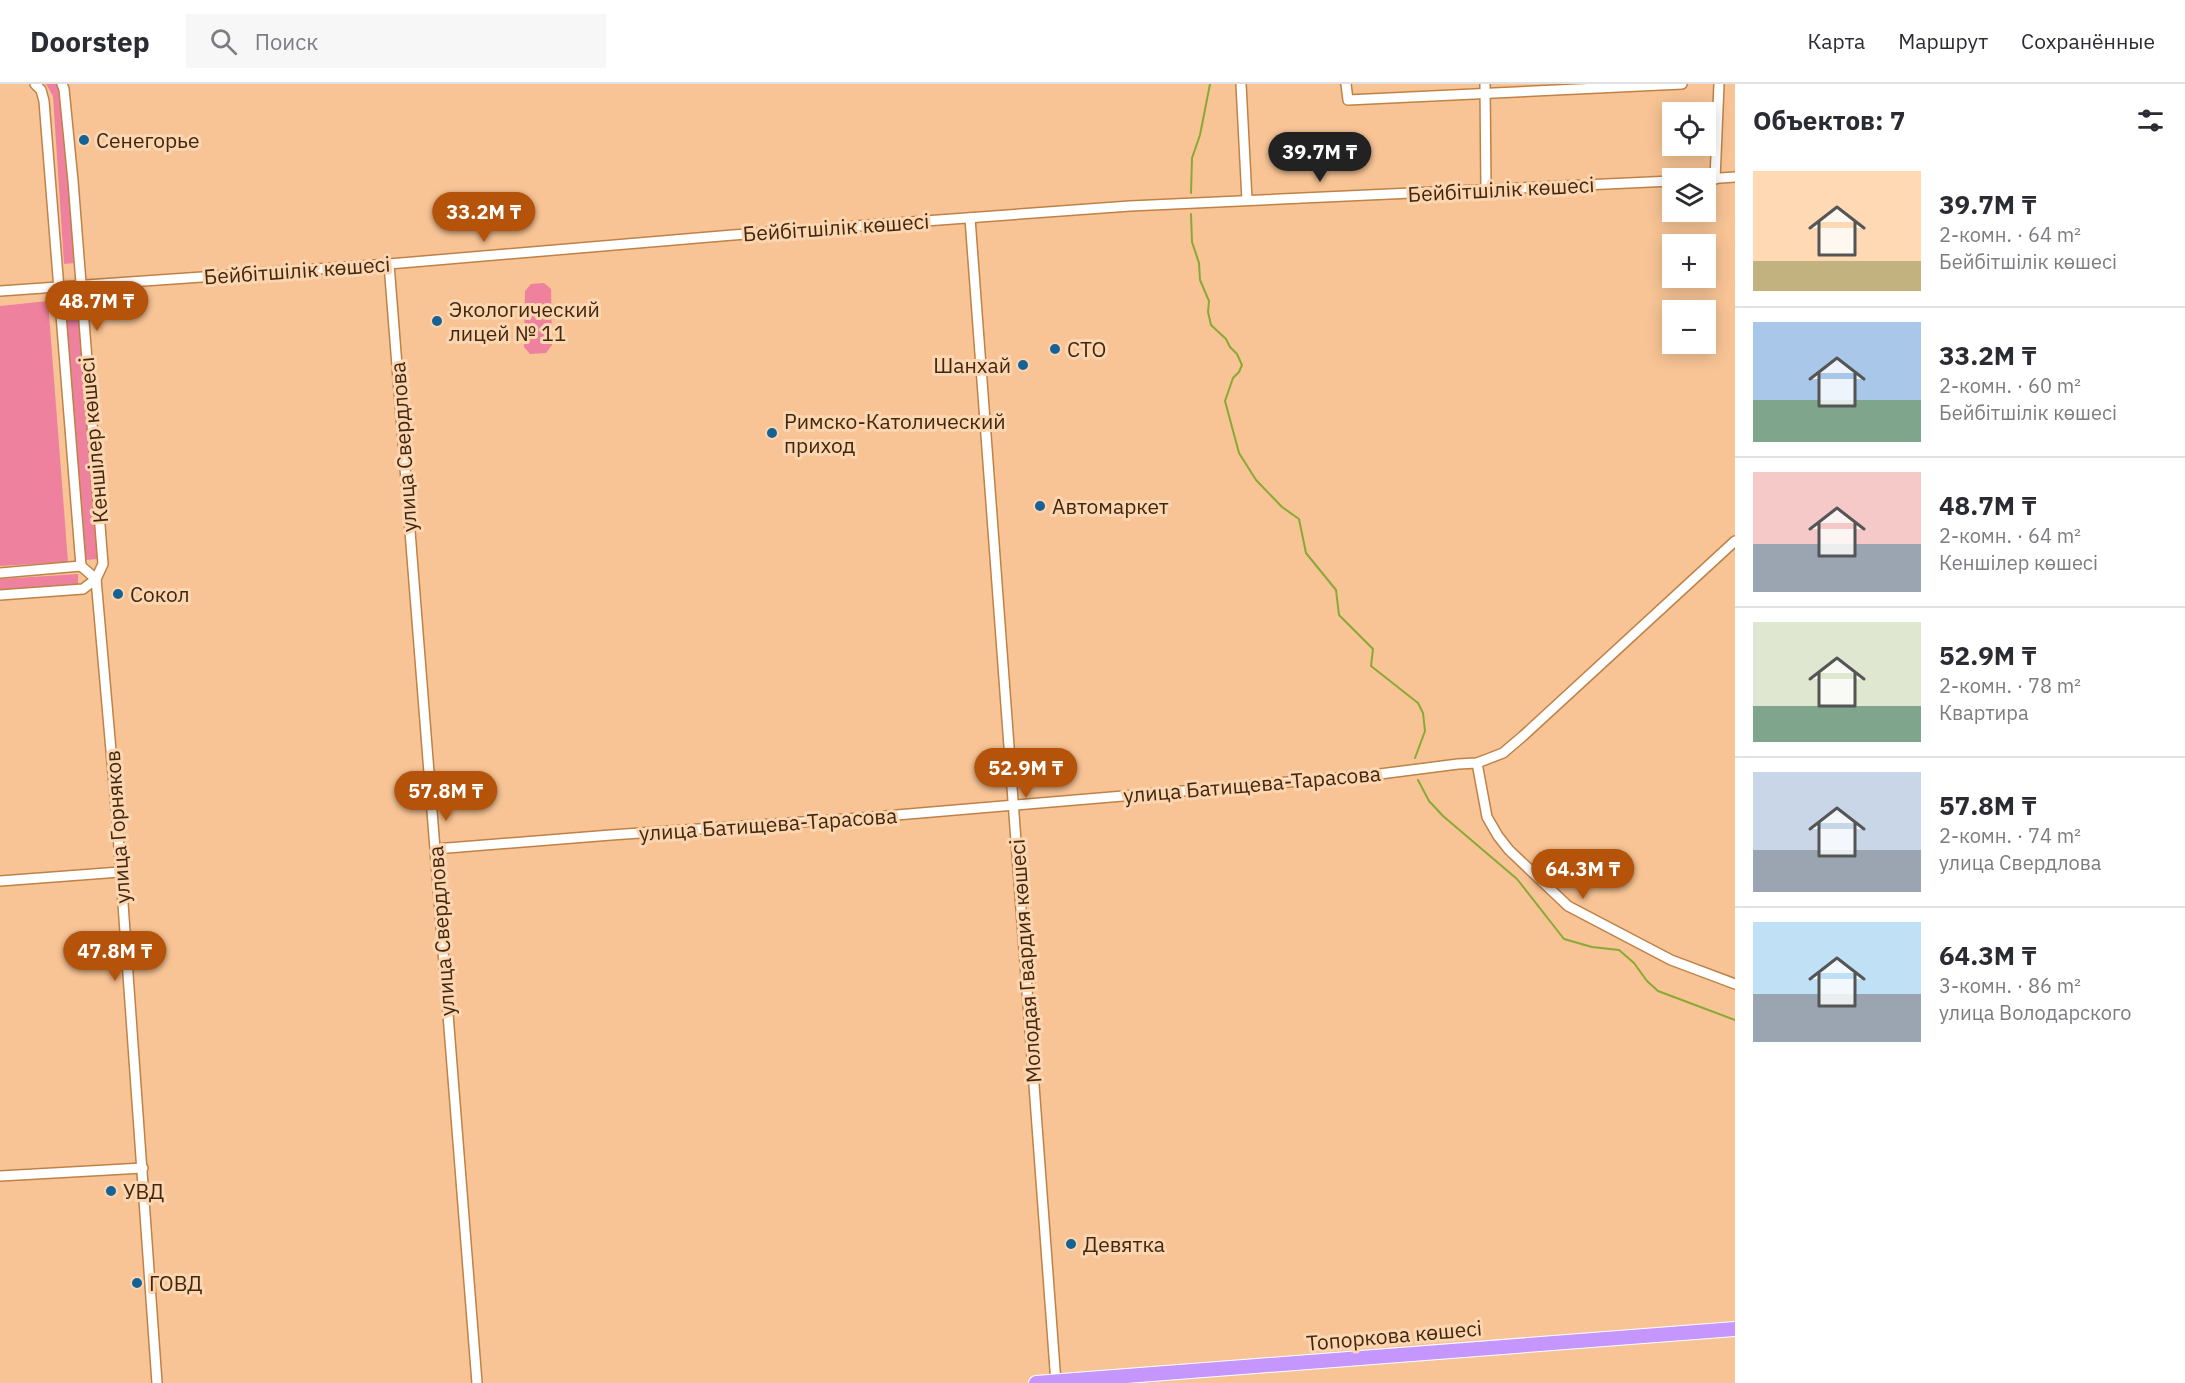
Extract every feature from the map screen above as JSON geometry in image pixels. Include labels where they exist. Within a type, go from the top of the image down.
[{"type":"highway","name":"Топоркова көшесі","points":[[1036,1383],[1735,1329]]},
{"type":"street","name":"Кеншілер көшесі","points":[[35,84],[44,101],[81,566]]},
{"type":"street","name":"Кеншілер көшесі","points":[[62,84],[73,180],[103,564],[96,579]]},
{"type":"street","points":[[1241,84],[1247,200]]},
{"type":"street","points":[[1346,84],[1348,100],[1485,89],[1682,84]]},
{"type":"street","points":[[1711,168],[1719,84]]},
{"type":"street","points":[[1485,89],[1486,190]]},
{"type":"street","points":[[1716,179],[1735,177]]},
{"type":"street","name":"Бейбітшілік көшесі","points":[[0,291],[389,264],[970,218],[1247,200],[1662,181]]},
{"type":"street","name":"Молодая Гвардия көшесі","points":[[970,218],[1056,1382]]},
{"type":"street","name":"улица Свердлова","points":[[389,264],[477,1383]]},
{"type":"street","name":"улица Батищева-Тарасова","points":[[435,849],[861,818],[1477,764],[1503,753],[1524,736],[1735,541]]},
{"type":"street","points":[[0,573],[81,566],[96,579],[82,589],[0,595]]},
{"type":"street","name":"улица Горняков","points":[[96,579],[158,1383]]},
{"type":"street","points":[[1477,764],[1487,817],[1498,836],[1509,850],[1568,906],[1671,960],[1735,984]]},
{"type":"street","points":[[0,881],[120,872]]},
{"type":"street","points":[[0,1176],[143,1168]]},
{"type":"shaded area","points":[[46,84],[57,84],[62,94],[74,263],[64,264],[53,96]]},
{"type":"shaded area","points":[[544,283],[551,289],[552,345],[546,353],[530,354],[524,347],[525,291],[531,284]]},
{"type":"shaded area","points":[[48,301],[68,562],[0,566],[0,306]]},
{"type":"shaded area","points":[[78,305],[98,559],[85,560],[65,306]]},
{"type":"shaded area","points":[[78,574],[78,585],[0,590],[0,579]]},
{"type":"waterway","points":[[1191,193],[1192,158],[1200,135],[1210,84]]},
{"type":"waterway","points":[[1191,214],[1192,242],[1199,263],[1200,280],[1209,301],[1208,312],[1211,325],[1226,339],[1242,365],[1233,378],[1225,401],[1239,453],[1256,480],[1282,507],[1299,519],[1306,553],[1336,590],[1339,615],[1373,649],[1371,666],[1418,703],[1423,713],[1425,731],[1415,758]]},
{"type":"waterway","points":[[1418,780],[1429,801],[1443,816],[1517,879],[1564,939],[1592,947],[1619,950],[1634,963],[1647,981],[1658,991],[1735,1020]]},
{"type":"place","name":"Сенегорье","points":[[84,140]]},
{"type":"place","name":"Экологический лицей № 11","points":[[437,321]]},
{"type":"place","name":"СТО","points":[[1055,349]]},
{"type":"place","name":"Шанхай","points":[[1023,365]]},
{"type":"place","name":"Римско-Католический приход","points":[[772,433]]},
{"type":"place","name":"Автомаркет","points":[[1040,506]]},
{"type":"place","name":"Сокол","points":[[118,594]]},
{"type":"place","name":"УВД","points":[[111,1191]]},
{"type":"place","name":"Девятка","points":[[1071,1244]]},
{"type":"place","name":"ГОВД","points":[[137,1283]]}]
